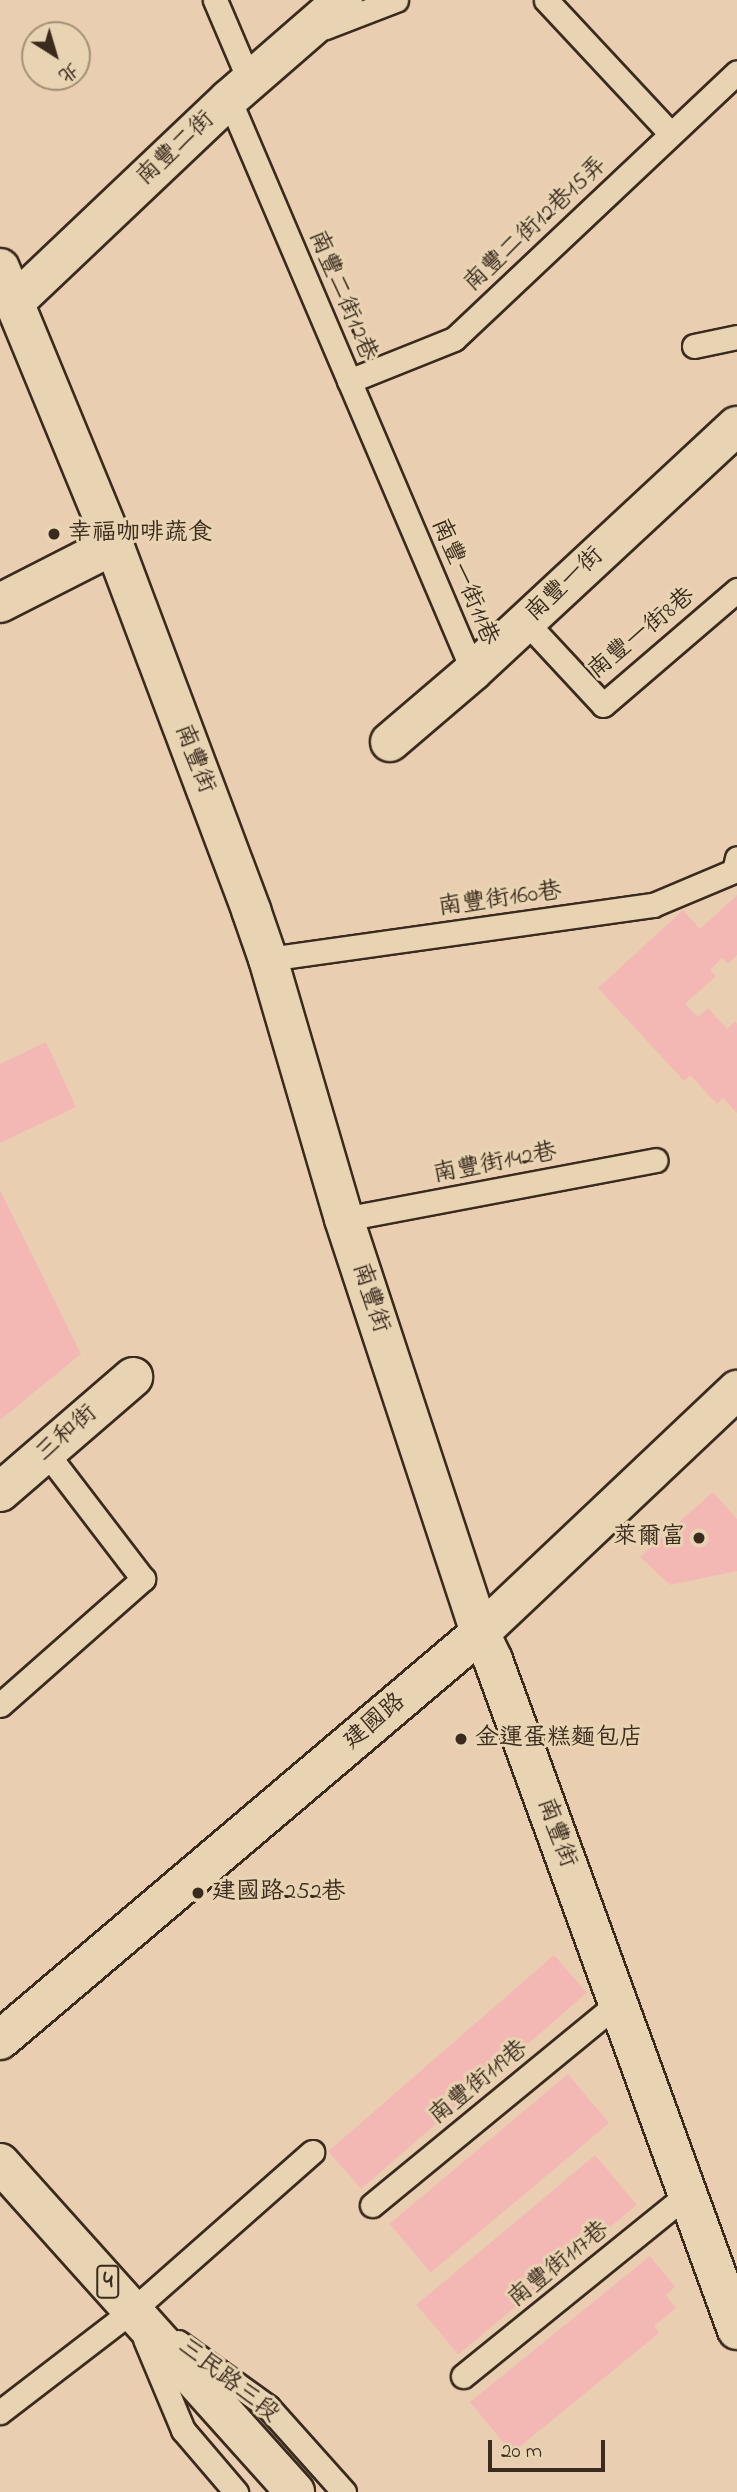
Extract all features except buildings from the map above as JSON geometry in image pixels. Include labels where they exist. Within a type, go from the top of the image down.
[{"type":"street","name":"南豐二街","points":[[7,306],[343,0]]},
{"type":"street","name":"南豐街","points":[[0,268],[7,306],[114,545],[268,959],[344,1219],[480,1633],[493,1660],[737,2330]]},
{"type":"street","name":"南豐一街","points":[[390,742],[473,671],[737,426]]},
{"type":"street","points":[[0,603],[114,545]]},
{"type":"street","name":"三和街","points":[[0,1492],[133,1377]]},
{"type":"street","name":"建國路","points":[[0,2040],[480,1633],[737,1390]]},
{"type":"street","name":"三民路三段","points":[[0,2163],[295,2492]]},
{"type":"lane","name":"南豐二街12巷","points":[[215,0],[240,91],[349,381],[406,514]]},
{"type":"lane","points":[[307,34],[396,0]]},
{"type":"lane","points":[[546,0],[671,134]]},
{"type":"lane","name":"南豐二街12巷15弄","points":[[349,381],[454,339],[737,72]]},
{"type":"lane","points":[[694,346],[737,337]]},
{"type":"lane","name":"南豐一街11巷","points":[[406,514],[473,671]]},
{"type":"lane","name":"南豐一街8巷","points":[[526,622],[603,705],[737,590]]},
{"type":"lane","name":"南豐街160巷","points":[[268,959],[653,905],[735,864]]},
{"type":"lane","name":"南豐街142巷","points":[[344,1219],[655,1160]]},
{"type":"lane","points":[[0,1705],[143,1578],[47,1452]]},
{"type":"lane","name":"南豐街119巷","points":[[372,2205],[618,2003]]},
{"type":"lane","points":[[0,2412],[133,2310],[312,2152]]},
{"type":"lane","name":"南豐街117巷","points":[[463,2376],[688,2194]]},
{"type":"lane","name":"三民路三段","points":[[133,2310],[183,2430],[236,2492]]},
{"type":"lane","name":"三民路三段","points":[[133,2310],[268,2407],[344,2492]]},
{"type":"place","name":"幸福咖啡蔬食","points":[[54,534]]},
{"type":"place","name":"萊爾富","points":[[699,1538]]},
{"type":"place","name":"金運蛋糕麵包店","points":[[461,1739]]},
{"type":"place","name":"建國路252巷","points":[[198,1893]]}]
